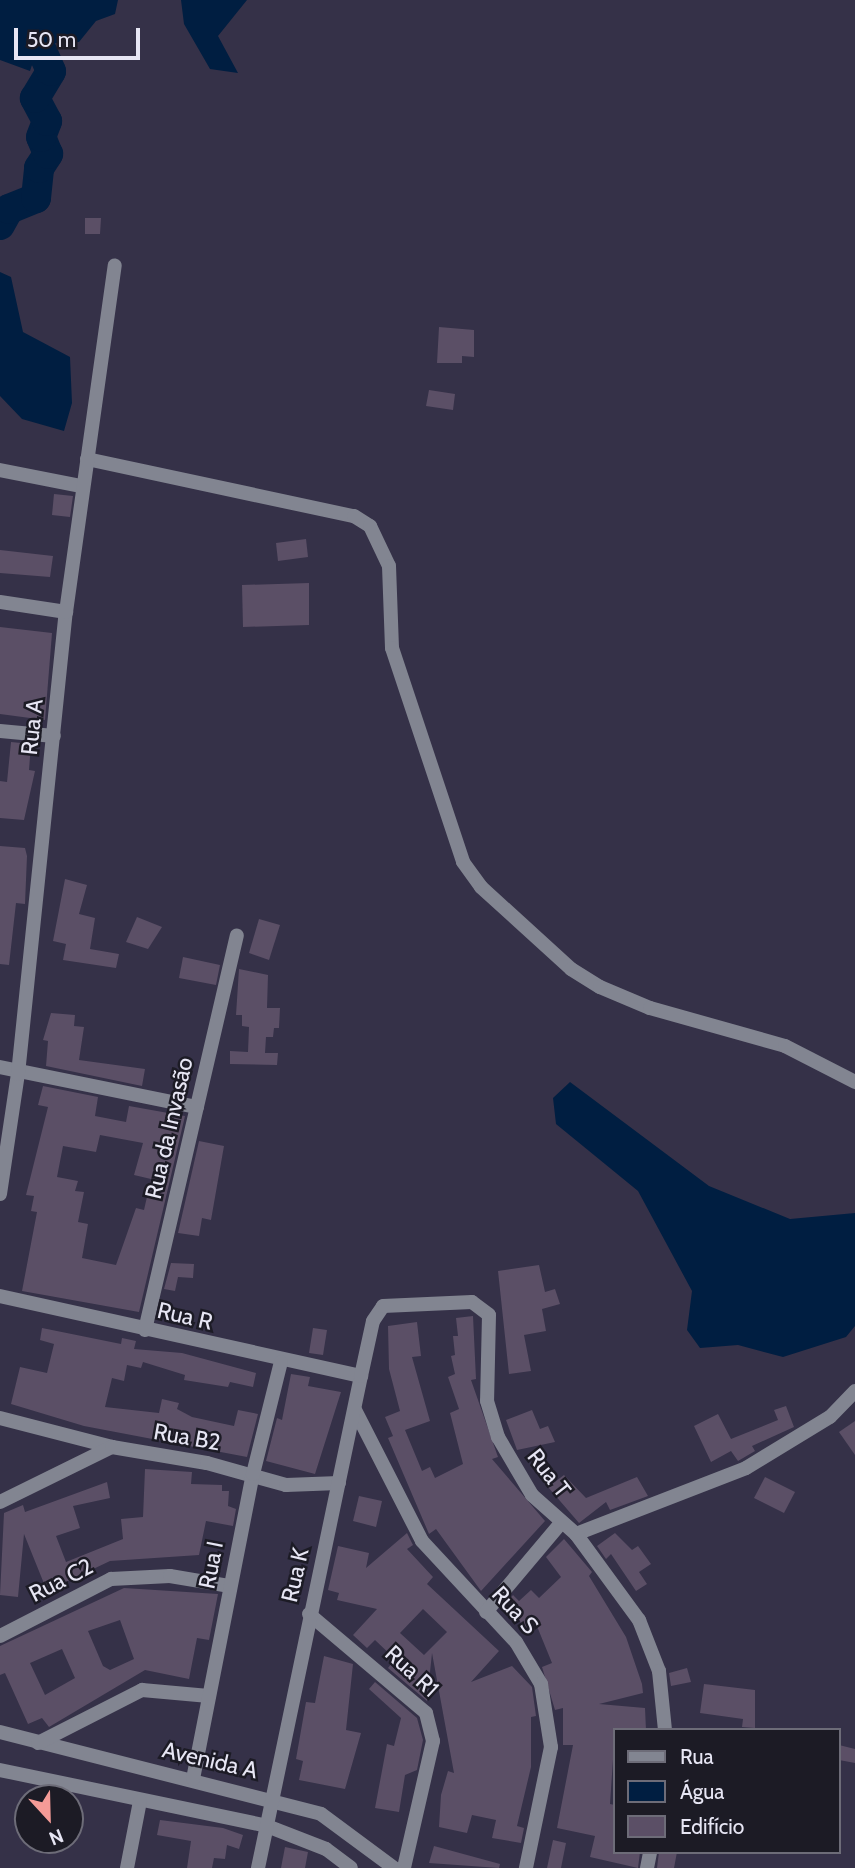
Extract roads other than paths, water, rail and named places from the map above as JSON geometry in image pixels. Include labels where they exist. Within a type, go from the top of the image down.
[{"type":"street","name":"Rua A","points":[[0,1194],[18,1074],[65,612],[81,486],[88,459],[115,265]]},
{"type":"street","points":[[88,459],[354,516],[370,526],[389,566],[396,663],[463,862],[481,887],[570,969],[600,988],[650,1008],[785,1046],[855,1082]]},
{"type":"street","points":[[0,470],[81,486]]},
{"type":"street","points":[[0,602],[65,612]]},
{"type":"street","points":[[0,731],[54,736]]},
{"type":"street","name":"Rua da Invasão","points":[[145,1330],[237,936]]},
{"type":"street","points":[[0,1067],[18,1074],[197,1107]]},
{"type":"street","name":"Rua R","points":[[0,1296],[281,1362],[361,1376]]},
{"type":"street","name":"Rua T","points":[[392,1303],[472,1302],[489,1315],[487,1401],[498,1437],[532,1495],[576,1534],[639,1620],[659,1671],[665,1728]]},
{"type":"street","name":"Rua K","points":[[258,1868],[309,1614],[361,1376],[377,1312],[392,1303]]},
{"type":"street","name":"Rua I","points":[[193,1779],[253,1474],[281,1362]]},
{"type":"street","points":[[576,1534],[746,1468],[821,1423],[855,1391]]},
{"type":"street","name":"Rua S","points":[[355,1410],[422,1541],[531,1661],[549,1718],[551,1747],[526,1868]]},
{"type":"street","name":"Rua B2","points":[[0,1418],[112,1447],[253,1474],[286,1485],[339,1483]]},
{"type":"street","points":[[0,1502],[112,1447]]},
{"type":"street","points":[[486,1612],[561,1523]]},
{"type":"street","name":"Rua C2","points":[[0,1636],[111,1579],[170,1576],[230,1586]]},
{"type":"street","name":"Rua R1","points":[[309,1614],[426,1713],[433,1741],[404,1868]]},
{"type":"street","points":[[38,1743],[142,1690],[209,1696]]},
{"type":"street","name":"Avenida A","points":[[0,1732],[272,1798],[343,1827],[394,1868]]},
{"type":"street","points":[[0,1770],[267,1826],[326,1849],[351,1868]]},
{"type":"street","points":[[127,1868],[140,1801]]},
{"type":"water","points":[[0,0],[118,0],[115,14],[96,21],[79,42],[39,44],[30,71],[0,60]]},
{"type":"water","points":[[181,0],[247,0],[218,36],[238,73],[210,69],[184,24]]},
{"type":"water","points":[[0,272],[11,277],[23,332],[70,357],[72,403],[64,431],[22,419],[0,396]]},
{"type":"water","points":[[570,1082],[709,1186],[790,1219],[855,1213],[855,1326],[846,1337],[783,1357],[738,1345],[700,1348],[687,1330],[692,1291],[638,1191],[556,1124],[553,1098]]},
{"type":"waterway","points":[[0,225],[9,209],[36,198],[39,168],[48,154],[41,137],[47,121],[35,98],[51,71],[39,44]]}]
